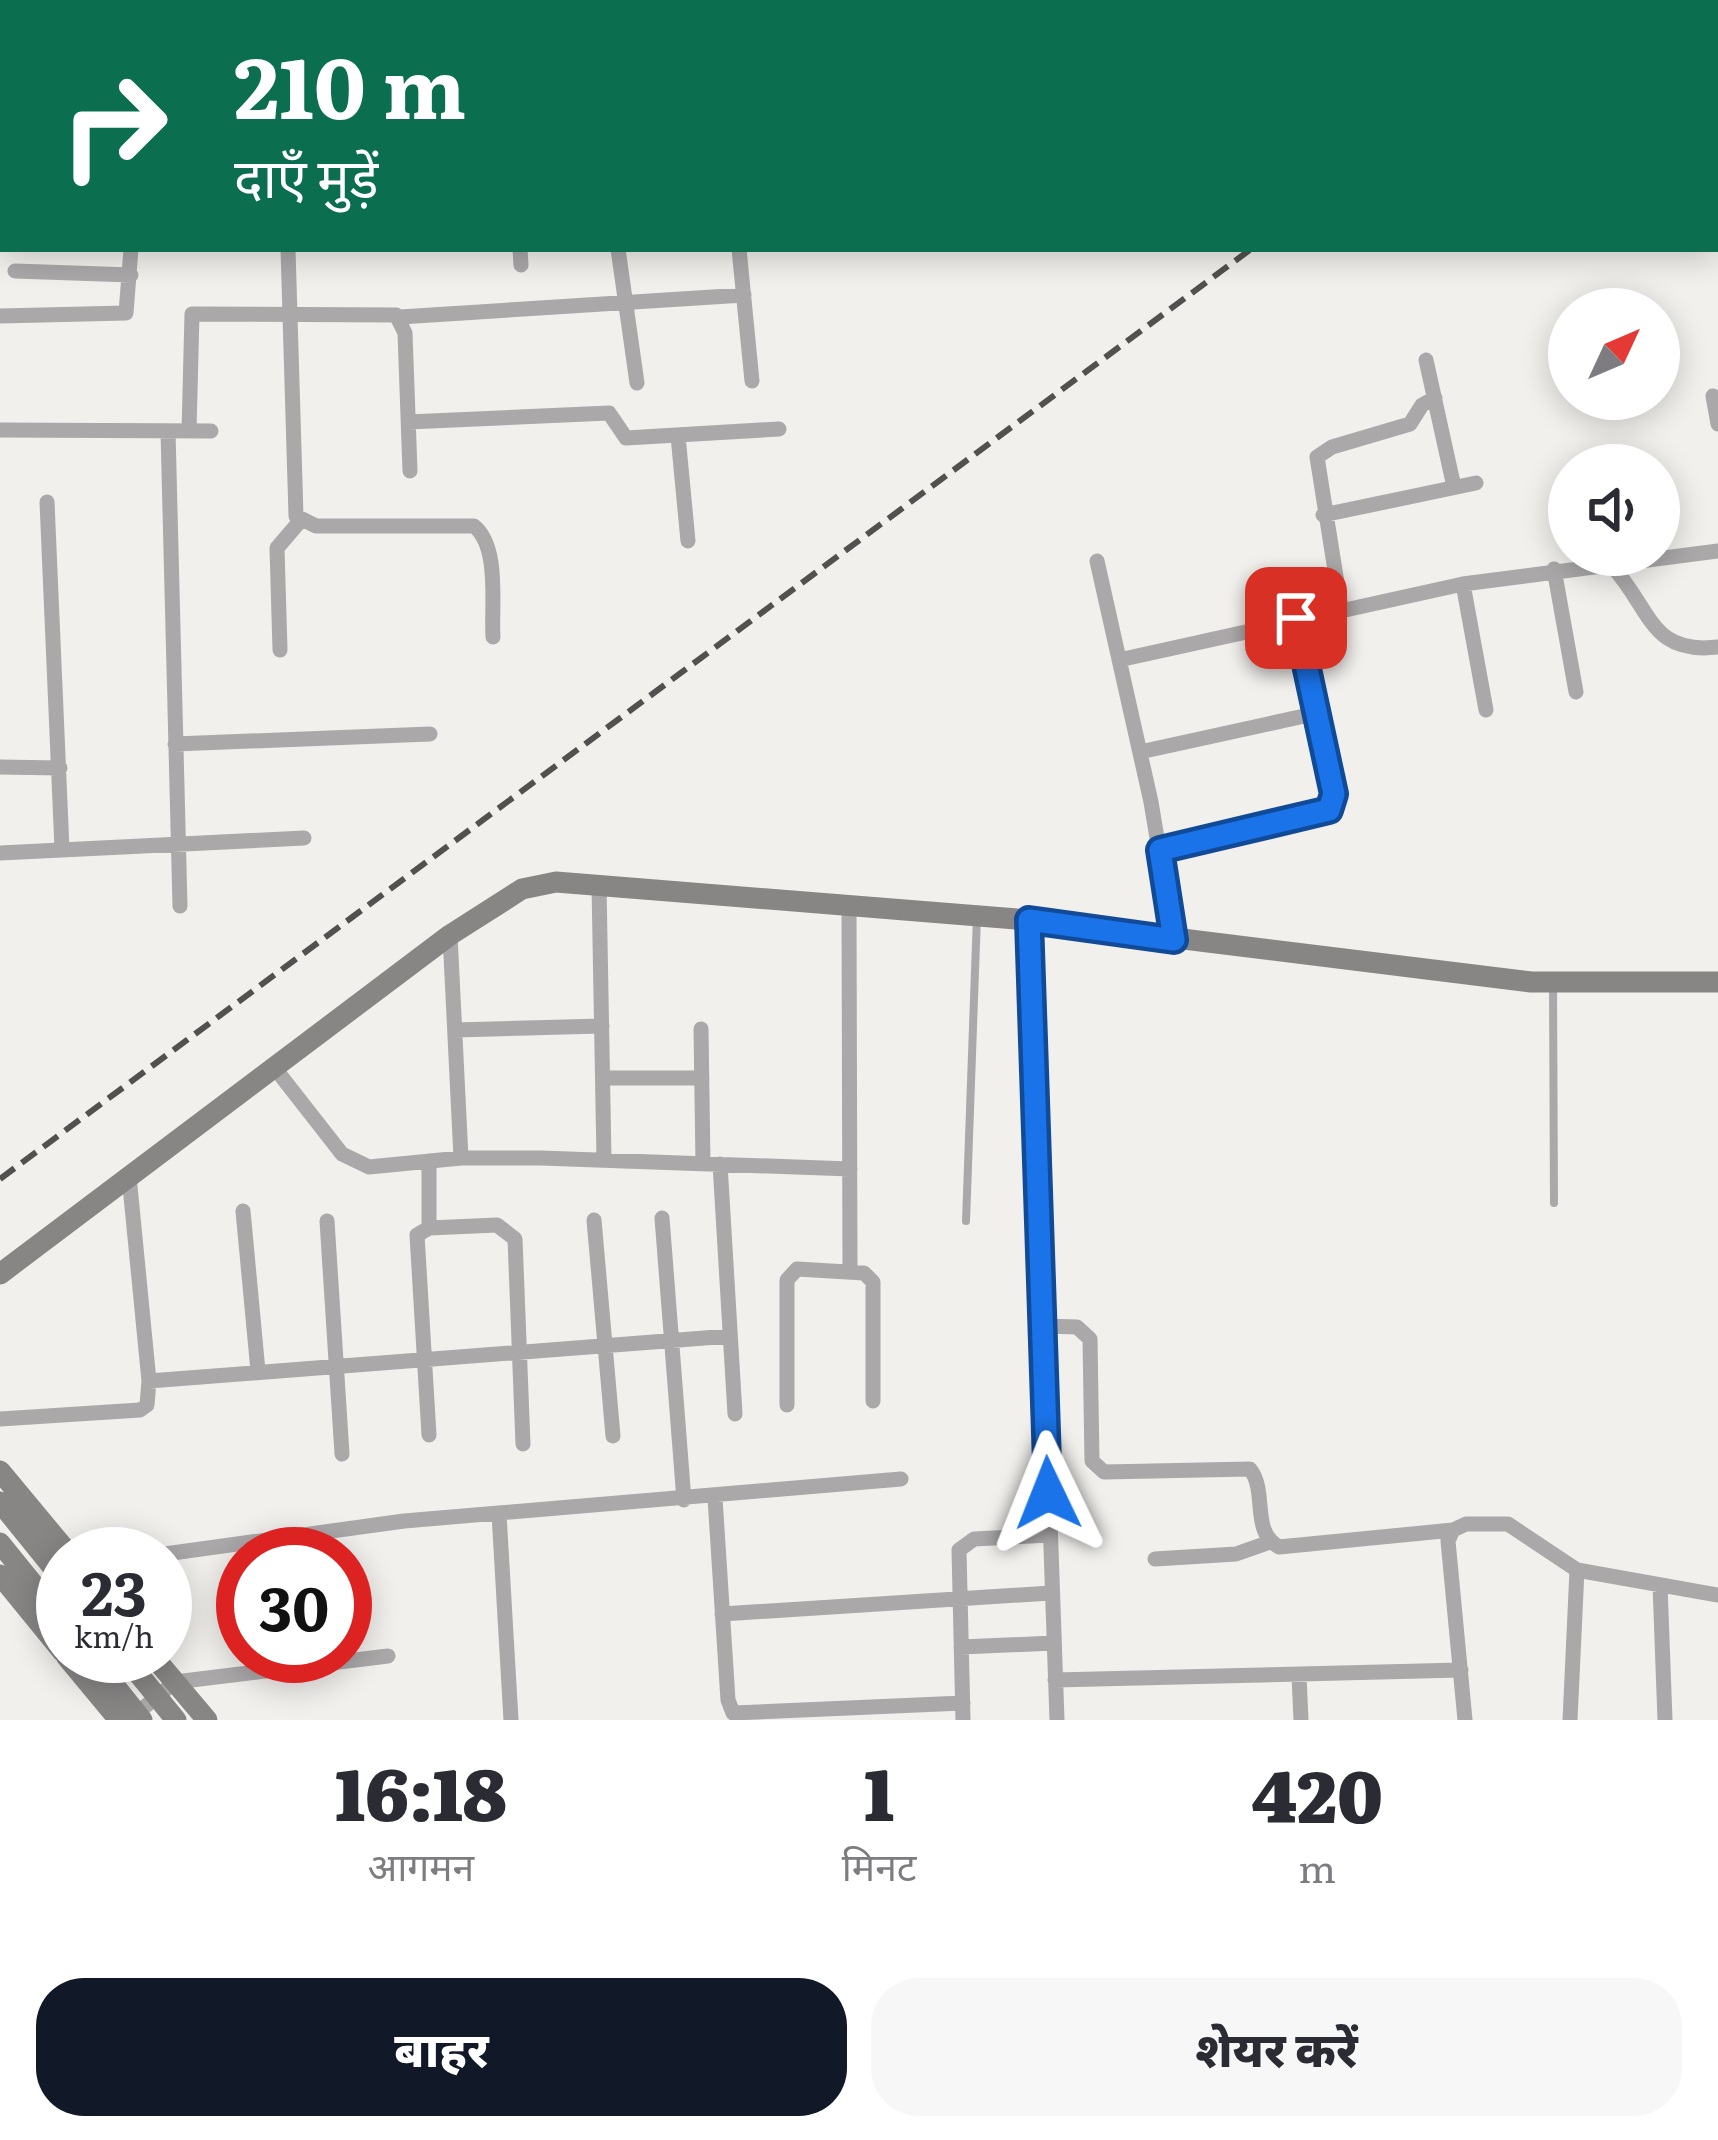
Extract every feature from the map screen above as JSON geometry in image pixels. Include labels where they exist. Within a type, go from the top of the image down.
[{"type":"street","points":[[0,316],[126,313],[131,252]]},
{"type":"street","points":[[288,252],[292,506],[301,520],[316,526],[474,526],[483,534],[488,552],[493,637]]},
{"type":"street","points":[[619,252],[637,383]]},
{"type":"street","points":[[739,252],[752,381]]},
{"type":"street","points":[[15,271],[131,275]]},
{"type":"street","points":[[189,431],[191,314],[400,317],[744,295]]},
{"type":"street","points":[[400,317],[410,471]]},
{"type":"street","points":[[1426,360],[1454,487]]},
{"type":"street","points":[[1713,396],[1718,424]]},
{"type":"street","points":[[1341,608],[1317,458],[1332,447],[1409,424],[1422,405],[1435,398]]},
{"type":"street","points":[[408,422],[609,413],[622,437],[779,430]]},
{"type":"street","points":[[0,430],[211,431]]},
{"type":"street","points":[[168,431],[180,906]]},
{"type":"street","points":[[678,436],[688,541]]},
{"type":"street","points":[[1323,514],[1476,483]]},
{"type":"street","points":[[47,502],[62,849]]},
{"type":"street","points":[[280,650],[277,548],[301,520]]},
{"type":"street","points":[[1680,556],[1718,551]]},
{"type":"street","points":[[1097,560],[1160,850],[1174,940]]},
{"type":"street","points":[[1119,660],[1341,608],[1548,570]]},
{"type":"street","points":[[1555,576],[1576,692]]},
{"type":"street","points":[[1619,576],[1668,643],[1691,650],[1718,647]]},
{"type":"street","points":[[1463,584],[1486,710]]},
{"type":"street","points":[[1160,850],[1329,810],[1334,794],[1296,618]]},
{"type":"street","points":[[1140,752],[1318,713]]},
{"type":"street","points":[[175,744],[430,734]]},
{"type":"street","points":[[0,767],[60,768]]},
{"type":"street","points":[[0,853],[304,838]]},
{"type":"street","points":[[0,1274],[450,935],[523,889],[556,882],[1029,920],[1553,982],[1718,982]]},
{"type":"street","points":[[599,885],[604,1159]]},
{"type":"street","points":[[849,907],[850,1272]]},
{"type":"street","points":[[1029,920],[1057,1720]]},
{"type":"street","points":[[450,935],[461,1158]]},
{"type":"street","points":[[455,1030],[602,1026]]},
{"type":"street","points":[[701,1029],[735,1414]]},
{"type":"street","points":[[274,1067],[328,1138],[356,1164],[461,1158],[604,1159],[850,1169]]},
{"type":"street","points":[[603,1078],[702,1078]]},
{"type":"street","points":[[429,1161],[429,1228]]},
{"type":"street","points":[[0,1419],[140,1410],[150,1399],[130,1176]]},
{"type":"street","points":[[243,1211],[258,1371]]},
{"type":"street","points":[[662,1218],[684,1500]]},
{"type":"street","points":[[595,1220],[613,1436]]},
{"type":"street","points":[[327,1221],[342,1454]]},
{"type":"street","points":[[429,1435],[417,1235],[429,1228],[497,1225],[512,1231],[524,1444]]},
{"type":"street","points":[[788,1405],[788,1275],[796,1269],[864,1273],[873,1282],[873,1401]]},
{"type":"street","points":[[1043,1326],[1077,1327],[1090,1340],[1096,1468],[1113,1474],[1241,1466],[1256,1478],[1270,1542]]},
{"type":"street","points":[[149,1381],[730,1336]]},
{"type":"street","points":[[0,1472],[46,1527]]},
{"type":"street","points":[[192,1550],[363,1525],[901,1479]]},
{"type":"street","points":[[715,1498],[733,1713],[963,1711],[957,1558],[965,1543],[1049,1534]]},
{"type":"street","points":[[0,1502],[36,1547]]},
{"type":"street","points":[[499,1514],[511,1720]]},
{"type":"street","points":[[1155,1559],[1235,1554],[1270,1542],[1292,1548],[1453,1530],[1466,1524],[1508,1524],[1577,1570],[1718,1595]]},
{"type":"street","points":[[1453,1530],[1448,1541],[1465,1720]]},
{"type":"street","points":[[0,1543],[36,1588]]},
{"type":"street","points":[[1570,1720],[1577,1570]]},
{"type":"street","points":[[0,1575],[36,1619]]},
{"type":"street","points":[[1660,1585],[1665,1720]]},
{"type":"street","points":[[722,1614],[1052,1592]]},
{"type":"street","points":[[29,1610],[36,1604]]},
{"type":"street","points":[[961,1647],[1054,1642]]},
{"type":"street","points":[[192,1680],[388,1656]]},
{"type":"street","points":[[1055,1680],[1460,1670]]},
{"type":"street","points":[[1299,1676],[1301,1720]]},
{"type":"street","points":[[88,1683],[118,1720]]},
{"type":"street","points":[[113,1683],[142,1720]]},
{"type":"street","points":[[146,1683],[176,1720]]},
{"type":"street","points":[[128,1720],[174,1683]]},
{"type":"street","points":[[176,1683],[207,1720]]},
{"type":"lane","points":[[966,1221],[977,915]]},
{"type":"lane","points":[[1553,982],[1554,1203]]},
{"type":"railway","points":[[0,1179],[1247,252]]},
{"type":"route","points":[[1048,1493],[1029,920],[1174,940],[1160,850],[1329,810],[1334,794],[1296,618]]}]
